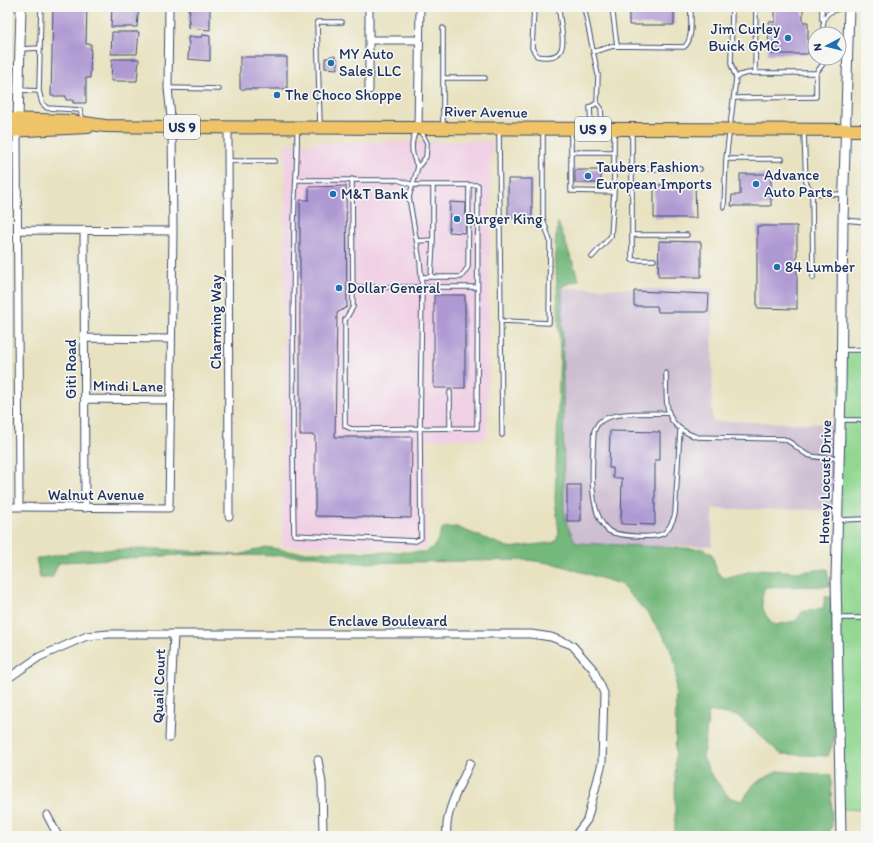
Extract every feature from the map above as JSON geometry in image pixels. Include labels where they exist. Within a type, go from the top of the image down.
[{"type":"highway","name":"River Avenue","points":[[12,125],[84,122],[105,126]]},
{"type":"highway","name":"River Avenue","points":[[12,125],[71,129],[105,126],[866,130]]},
{"type":"street","points":[[19,507],[18,230],[12,125],[19,90],[21,7]]},
{"type":"street","name":"Walnut Avenue","points":[[7,507],[169,508],[173,231],[172,127],[168,88],[169,7]]},
{"type":"street","points":[[369,7],[369,90]]},
{"type":"street","points":[[418,127],[420,7]]},
{"type":"street","name":"Honey Locust Drive","points":[[841,836],[837,618],[843,194],[848,7]]},
{"type":"street","points":[[369,40],[419,40]]},
{"type":"street","name":"Charming Way","points":[[228,127],[229,516]]},
{"type":"street","points":[[18,230],[173,231]]},
{"type":"street","name":"Giti Road","points":[[84,230],[85,508]]},
{"type":"street","points":[[84,338],[171,339]]},
{"type":"street","name":"Mindi Lane","points":[[84,399],[170,400]]},
{"type":"street","name":"Enclave Boulevard","points":[[7,679],[39,657],[87,636],[174,634],[531,634],[551,637],[572,645],[593,669],[604,693],[602,763],[587,820],[575,836]]},
{"type":"street","name":"Quail Court","points":[[169,738],[174,634]]},
{"type":"street","points":[[318,760],[322,783],[323,836]]},
{"type":"street","points":[[447,836],[446,830],[453,802],[470,762]]},
{"type":"street","points":[[46,815],[58,836]]},
{"type":"lane","points":[[7,7],[21,7]]},
{"type":"lane","points":[[41,7],[39,91],[42,103],[47,108],[80,110],[84,122]]},
{"type":"lane","points":[[534,7],[532,48],[533,52],[540,56],[555,55],[563,47],[559,7]]},
{"type":"lane","points":[[584,7],[598,75],[597,103],[601,108],[596,129]]},
{"type":"lane","points":[[612,7],[617,46]]},
{"type":"lane","points":[[594,52],[617,46],[684,47],[688,44],[690,39],[691,7]]},
{"type":"lane","points":[[724,207],[726,159],[735,98],[736,78],[731,64],[732,7]]},
{"type":"lane","points":[[755,73],[756,7]]},
{"type":"lane","points":[[822,7],[822,26]]},
{"type":"lane","points":[[822,21],[825,15],[833,10],[853,7]]},
{"type":"lane","points":[[320,127],[317,22],[342,22]]},
{"type":"lane","points":[[443,28],[443,127]]},
{"type":"lane","points":[[20,48],[40,48]]},
{"type":"lane","points":[[735,98],[816,97],[816,73],[821,66]]},
{"type":"lane","points":[[736,78],[744,73],[816,73]]},
{"type":"lane","points":[[443,78],[485,78]]},
{"type":"lane","points":[[168,88],[219,89]]},
{"type":"lane","points":[[19,90],[39,91]]},
{"type":"lane","points":[[596,129],[590,107],[597,103]]},
{"type":"lane","points":[[297,127],[296,180],[294,198],[292,448],[294,534],[416,541],[421,538],[420,429],[422,287],[417,241],[408,197],[418,167],[426,157],[427,143],[418,127]]},
{"type":"lane","points":[[418,127],[412,139],[413,159],[418,167]]},
{"type":"lane","points":[[499,128],[502,435]]},
{"type":"lane","points":[[501,321],[549,322],[550,241],[543,219],[543,128]]},
{"type":"lane","points":[[571,128],[571,191],[614,192]]},
{"type":"lane","points":[[592,257],[611,236],[614,192],[614,129]]},
{"type":"lane","points":[[632,129],[632,260],[654,260]]},
{"type":"lane","points":[[804,130],[806,182],[812,192],[813,278]]},
{"type":"lane","points":[[571,152],[614,152]]},
{"type":"lane","points":[[726,159],[782,159]]},
{"type":"lane","points":[[228,161],[275,161]]},
{"type":"lane","points":[[632,169],[700,168]]},
{"type":"lane","points":[[296,180],[352,179],[398,180],[413,185],[478,185],[476,287],[477,428],[352,429],[345,426],[345,320],[353,306],[352,179]]},
{"type":"lane","points":[[431,277],[433,185]]},
{"type":"lane","points":[[421,277],[461,277],[468,267],[469,185]]},
{"type":"lane","points":[[812,192],[843,194]]},
{"type":"lane","points":[[843,220],[866,222]]},
{"type":"lane","points":[[632,235],[687,235]]},
{"type":"lane","points":[[417,241],[433,240]]},
{"type":"lane","points":[[353,287],[476,287]]},
{"type":"lane","points":[[841,350],[866,350]]},
{"type":"lane","points":[[666,373],[669,413],[673,424],[680,430],[697,438],[784,439],[791,442],[805,454],[839,458]]},
{"type":"lane","points":[[450,392],[450,429]]},
{"type":"lane","points":[[669,413],[615,416],[600,421],[594,431],[593,492],[598,516],[609,532],[639,536],[658,536],[663,534],[671,525],[675,514],[680,430]]},
{"type":"lane","points":[[840,420],[866,420]]},
{"type":"lane","points":[[838,520],[866,519]]},
{"type":"lane","points":[[837,618],[866,618]]},
{"type":"shaded area","points":[[492,141],[487,439],[427,439],[427,548],[282,546],[285,143]]},
{"type":"shaded area","points":[[560,288],[713,289],[712,421],[835,424],[834,510],[713,509],[712,546],[560,546]]},
{"type":"green space","points":[[558,222],[579,280],[562,286],[564,508],[567,525],[576,543],[703,549],[712,554],[717,572],[724,578],[761,569],[796,572],[827,569],[830,586],[765,587],[762,603],[767,617],[775,625],[796,621],[802,612],[823,608],[825,597],[833,597],[834,740],[828,756],[781,754],[738,716],[709,711],[703,757],[710,773],[729,797],[742,801],[754,784],[778,771],[831,775],[832,825],[828,836],[675,836],[676,666],[668,643],[649,615],[620,584],[556,564],[528,560],[352,563],[318,556],[180,555],[63,562],[58,564],[52,578],[40,578],[36,559],[85,550],[159,549],[239,555],[266,547],[293,552],[425,552],[434,547],[443,528],[456,527],[510,548],[555,542],[559,533],[555,500],[560,352],[555,245]]},
{"type":"green space","points":[[841,348],[866,348],[866,810],[840,809],[836,578]]},
{"type":"building","points":[[53,7],[87,7],[86,44],[91,44],[90,78],[86,78],[86,103],[73,103],[73,100],[66,100],[66,96],[51,96]]},
{"type":"building","points":[[112,7],[139,7],[137,27],[111,27]]},
{"type":"building","points":[[188,7],[210,7],[210,30],[188,28],[188,23],[190,23],[190,21],[188,21],[190,10],[188,10]]},
{"type":"building","points":[[629,7],[674,7],[674,25],[629,25]]},
{"type":"building","name":"Jim Curley Buick GMC","points":[[775,7],[803,7],[803,22],[808,22],[807,54],[768,54],[769,22],[775,22]]},
{"type":"building","points":[[112,32],[139,32],[137,54],[111,54]]},
{"type":"building","points":[[202,35],[210,36],[210,61],[188,59],[188,37],[202,37]]},
{"type":"building","name":"MY Auto Sales LLC","points":[[330,56],[335,56],[335,58],[337,58],[337,69],[325,68],[325,58],[330,58]]},
{"type":"building","points":[[240,57],[287,57],[287,89],[240,89]]},
{"type":"building","points":[[112,59],[139,59],[137,81],[111,81]]},
{"type":"building","name":"Taubers Fashion European Imports","points":[[575,170],[601,170],[601,183],[575,183]]},
{"type":"building","name":"Advance Auto Parts","points":[[740,174],[771,174],[771,206],[731,206],[732,195],[740,195]]},
{"type":"building","points":[[508,179],[532,179],[532,218],[508,218]]},
{"type":"building","points":[[695,184],[696,218],[654,218],[654,185]]},
{"type":"building","points":[[346,186],[347,307],[337,313],[335,437],[412,437],[411,518],[315,516],[315,435],[300,435],[300,200],[309,200],[309,187]]},
{"type":"building","points":[[450,202],[466,203],[465,233],[449,232]]},
{"type":"building","name":"84 Lumber","points":[[757,226],[797,226],[797,309],[757,308]]},
{"type":"building","points":[[659,241],[701,242],[701,277],[658,277]]},
{"type":"building","points":[[634,291],[709,294],[708,312],[658,312],[657,306],[634,306]]},
{"type":"building","points":[[434,295],[465,295],[465,388],[434,388]]},
{"type":"building","points":[[610,431],[660,432],[660,460],[655,460],[655,525],[621,524],[622,478],[613,478],[613,468],[609,468]]},
{"type":"building","points":[[567,485],[581,485],[581,521],[567,521]]},
{"type":"place","name":"Jim Curley Buick GMC","points":[[788,38]]},
{"type":"place","name":"MY Auto Sales LLC","points":[[331,63]]},
{"type":"place","name":"The Choco Shoppe","points":[[277,95]]},
{"type":"place","name":"Taubers Fashion European Imports","points":[[588,176]]},
{"type":"place","name":"Advance Auto Parts","points":[[756,184]]},
{"type":"place","name":"M&T Bank","points":[[333,194]]},
{"type":"place","name":"Burger King","points":[[457,219]]},
{"type":"place","name":"84 Lumber","points":[[777,267]]},
{"type":"place","name":"Dollar General","points":[[339,288]]}]
